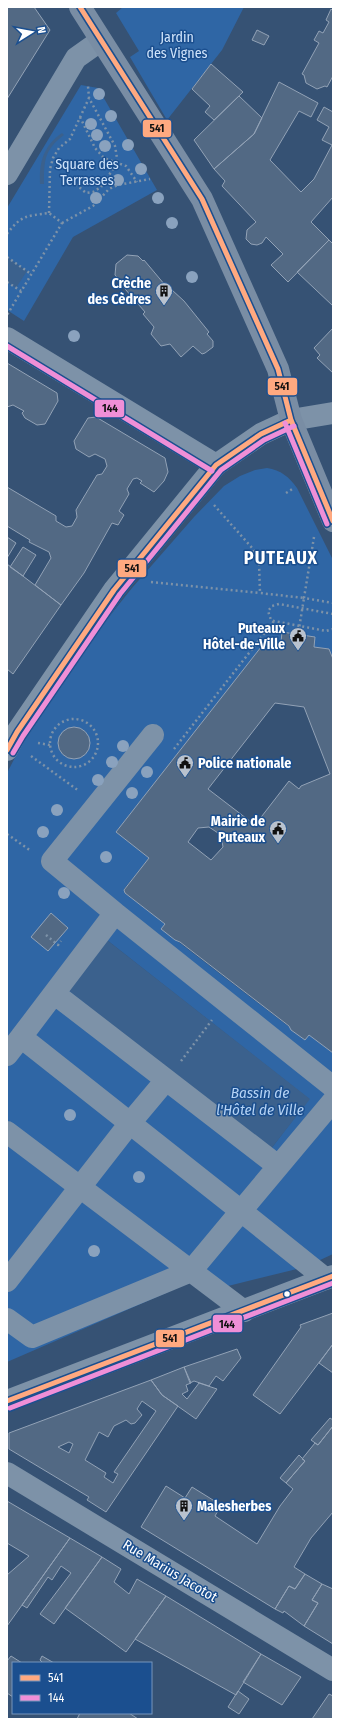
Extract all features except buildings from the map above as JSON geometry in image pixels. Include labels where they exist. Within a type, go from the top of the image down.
[{"type":"street","points":[[80,7],[100,41],[202,199],[278,369],[291,420],[333,521]]},
{"type":"street","points":[[7,174],[76,58],[100,41]]},
{"type":"street","points":[[7,338],[216,465]]},
{"type":"street","points":[[17,752],[17,732],[114,590],[216,465],[261,434],[291,420],[333,414]]},
{"type":"street","points":[[153,735],[98,806],[52,861],[333,1087]]},
{"type":"street","points":[[7,1055],[55,994],[115,913]]},
{"type":"street","points":[[55,994],[278,1166]]},
{"type":"street","points":[[21,1037],[241,1211],[330,1277]]},
{"type":"street","points":[[7,1281],[130,1123],[166,1080]]},
{"type":"street","points":[[7,1319],[32,1337],[191,1271],[333,1101]]},
{"type":"street","points":[[7,1132],[244,1311]]},
{"type":"street","points":[[7,1401],[330,1277]]},
{"type":"street","name":"Rue Marius Jacotot","points":[[7,1473],[333,1670]]},
{"type":"path","points":[[72,181],[86,193],[93,192],[101,187],[117,163],[115,146],[89,98],[88,86]]},
{"type":"path","points":[[49,213],[50,170],[53,158],[60,148],[70,139],[89,98]]},
{"type":"path","points":[[80,117],[95,148],[104,158],[126,166],[137,182]]},
{"type":"path","points":[[7,316],[62,223],[93,206],[109,189],[118,185],[150,179]]},
{"type":"path","points":[[7,234],[19,219],[25,216],[49,213],[62,223]]},
{"type":"path","points":[[7,257],[31,274]]},
{"type":"path","points":[[7,282],[21,292]]},
{"type":"path","points":[[286,493],[295,488]]},
{"type":"path","points":[[211,502],[253,549],[259,562],[260,593]]},
{"type":"path","points":[[298,635],[314,537]]},
{"type":"path","points":[[146,582],[260,593],[333,603]]},
{"type":"path","points":[[333,614],[279,604],[272,606],[268,611],[271,620],[274,622],[326,631],[333,630]]},
{"type":"path","points":[[173,750],[274,622]]},
{"type":"path","points":[[72,719],[80,719],[93,727],[99,742],[98,750],[94,758],[88,764],[72,768],[60,763],[52,753],[50,745],[53,730],[58,725],[72,719]]},
{"type":"path","points":[[33,742],[50,745]]},
{"type":"path","points":[[17,752],[98,806]]},
{"type":"path","points":[[7,834],[35,854]]},
{"type":"path","points":[[46,935],[58,945]]},
{"type":"path","points":[[166,1080],[226,1002]]},
{"type":"green space","name":"Jardin des Vignes","points":[[123,7],[244,7],[222,50],[167,120],[130,57],[139,51],[116,13]]},
{"type":"green space","name":"Square des Terrasses","points":[[81,85],[98,88],[157,190],[73,237],[24,321],[7,310],[7,208]]},
{"type":"green space","points":[[267,468],[276,470],[288,477],[297,488],[333,560],[333,659],[329,649],[314,647],[282,633],[281,642],[265,639],[265,642],[116,832],[149,858],[124,889],[125,893],[165,924],[176,940],[292,1029],[309,1035],[333,1053],[333,1254],[305,1267],[208,1291],[196,1280],[7,1362],[7,773],[28,732],[105,622],[132,588],[194,517],[224,486],[240,476],[255,470]],"holes":[[[103,937],[309,1099],[270,1150]]]},
{"type":"water","points":[[62,133],[64,135],[57,140],[46,156],[44,184],[40,184],[40,169],[46,149]]},
{"type":"water","points":[[7,257],[27,271],[16,288],[7,282]]},
{"type":"water","name":"Bassin de l'Hôtel de Ville","points":[[103,937],[310,1099],[270,1150],[64,987]]},
{"type":"transit line","name":"541","points":[[80,7],[202,199],[278,369],[291,420],[333,521]]},
{"type":"transit line","name":"144","points":[[7,346],[212,471]]},
{"type":"transit line","name":"541","points":[[7,750],[17,732],[114,590],[216,465],[261,434],[291,420]]},
{"type":"transit line","name":"144","points":[[285,423],[327,524]]},
{"type":"transit line","name":"144","points":[[13,753],[120,594],[221,470],[264,440],[294,426]]},
{"type":"transit line","name":"541","points":[[7,1401],[333,1276]]},
{"type":"transit line","name":"144","points":[[10,1408],[333,1283]]},
{"type":"place","name":"Crèche des Cèdres","points":[[164,306]]},
{"type":"place","name":"Puteaux Hôtel-de-Ville","points":[[298,651]]},
{"type":"place","name":"Police nationale","points":[[185,778]]},
{"type":"place","name":"Mairie de Puteaux","points":[[278,844]]},
{"type":"place","name":"Malesherbes","points":[[184,1521]]},
{"type":"district","name":"PUTEAUX","points":[[281,558]]}]
